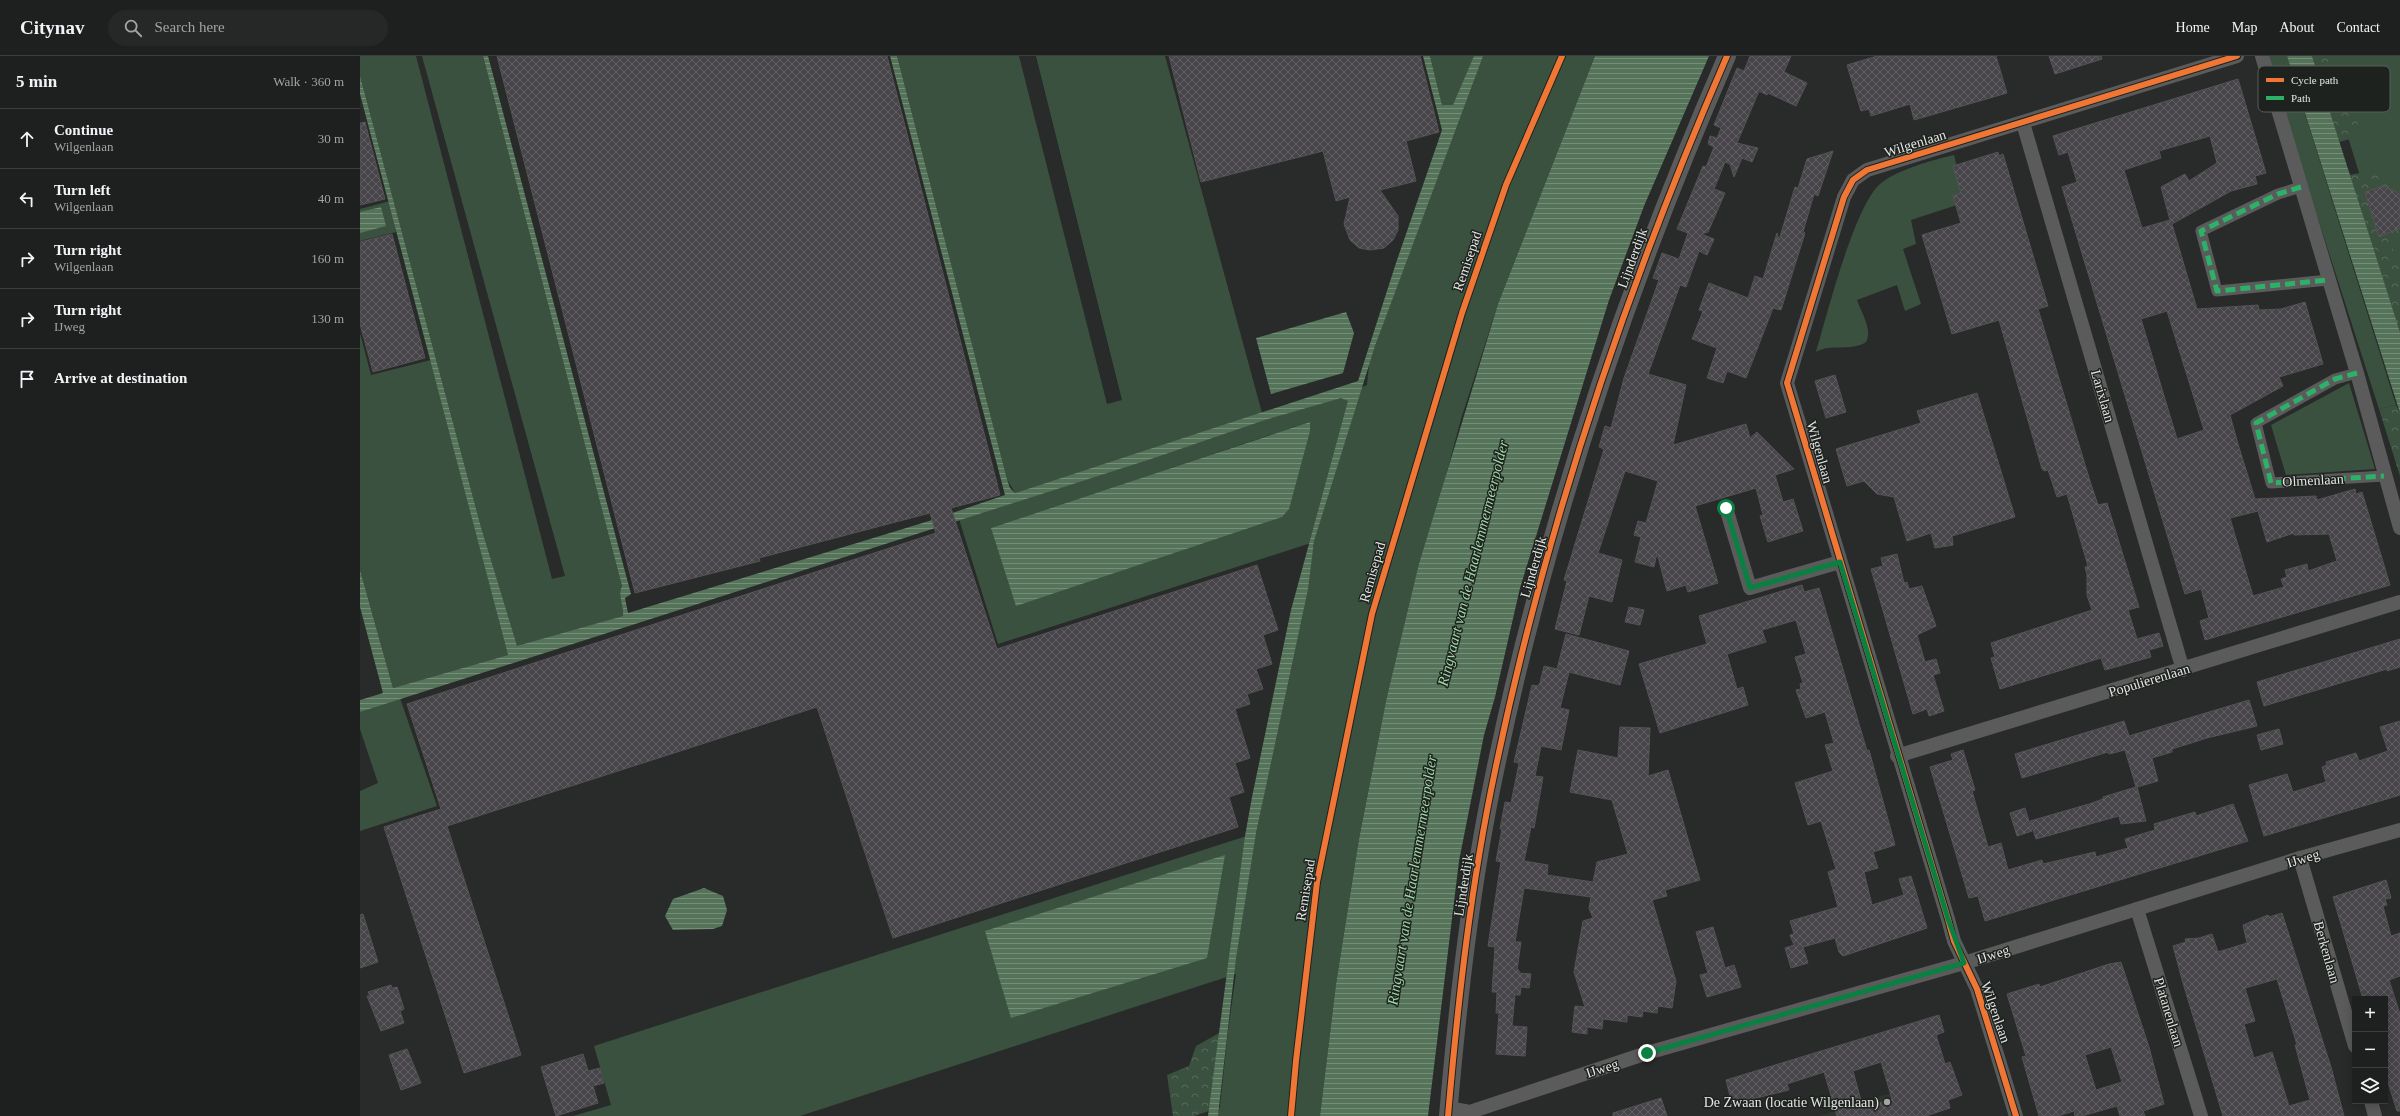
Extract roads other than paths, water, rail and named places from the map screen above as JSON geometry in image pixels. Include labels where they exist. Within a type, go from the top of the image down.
[{"type":"street","name":"Lijnderdijk","points":[[1448,1112],[1464,958],[1479,856],[1495,771],[1535,601],[1591,413],[1629,299],[1690,141],[1727,56]]},
{"type":"street","name":"Wilgenlaan","points":[[2016,1116],[1977,989],[1954,941],[1897,756],[1787,383],[1844,197],[1853,180],[1867,170],[2237,56]]},
{"type":"street","points":[[2262,56],[2265,66]]},
{"type":"street","points":[[2279,112],[2356,372],[2384,476],[2400,528]]},
{"type":"street","name":"Larixlaan","points":[[2023,123],[2183,670]]},
{"type":"street","points":[[2301,187],[2278,194],[2201,231],[2217,291],[2328,280]]},
{"type":"street","name":"Olmenlaan","points":[[2356,372],[2335,379],[2256,423],[2271,483],[2384,476]]},
{"type":"street","points":[[1726,508],[1750,588],[1840,562]]},
{"type":"street","name":"Populierenlaan","points":[[1897,756],[2183,670],[2400,602]]},
{"type":"street","name":"IJweg","points":[[1448,1112],[1470,1112],[1647,1053],[1964,963],[2300,858],[2400,830]]},
{"type":"street","name":"Berkenlaan","points":[[2300,858],[2352,1036]]},
{"type":"street","name":"Platanenlaan","points":[[2137,909],[2201,1116]]},
{"type":"street","points":[[2372,1104],[2375,1116]]},
{"type":"water","points":[[483,56],[488,56],[631,594],[625,598],[628,613],[929,521],[1005,495],[890,56],[897,56],[1007,479],[1010,488],[1015,493],[1358,381],[1396,263],[1442,130],[1423,56],[1430,56],[1442,105],[1453,105],[1474,56],[1483,56],[1375,346],[1314,541],[1308,589],[1256,833],[1236,958],[1218,1116],[1208,1116],[1245,836],[1252,797],[1291,610],[1348,401],[1341,398],[1265,420],[1151,459],[360,712],[360,700],[383,693],[360,607],[360,570],[393,688],[508,655],[360,94],[360,76],[481,527],[517,646],[623,616],[623,608],[620,597],[622,586]]},
{"type":"water","name":"Ringvaart van de Haarlemmermeerpolder","points":[[1595,56],[1709,56],[1644,206],[1609,300],[1520,588],[1495,697],[1484,735],[1459,861],[1428,1116],[1320,1116],[1336,984],[1359,839],[1386,701],[1419,564],[1498,304]]},
{"type":"water","points":[[2287,56],[2312,56],[2315,66],[2290,66]]},
{"type":"water","points":[[2305,112],[2330,112],[2400,332],[2400,413]]},
{"type":"water","points":[[381,207],[386,226],[360,233],[360,212]]},
{"type":"water","points":[[1346,312],[1354,333],[1343,373],[1271,394],[1256,338]]},
{"type":"water","points":[[1310,422],[1310,431],[1289,509],[1282,517],[1016,606],[991,528]]},
{"type":"water","points":[[1225,855],[1207,958],[1011,1018],[985,931]]},
{"type":"water","points":[[704,888],[723,896],[727,910],[722,926],[713,929],[673,930],[665,916],[673,899]]},
{"type":"place","name":"De Zwaan (locatie Wilgenlaan)","points":[[1887,1102]]}]
